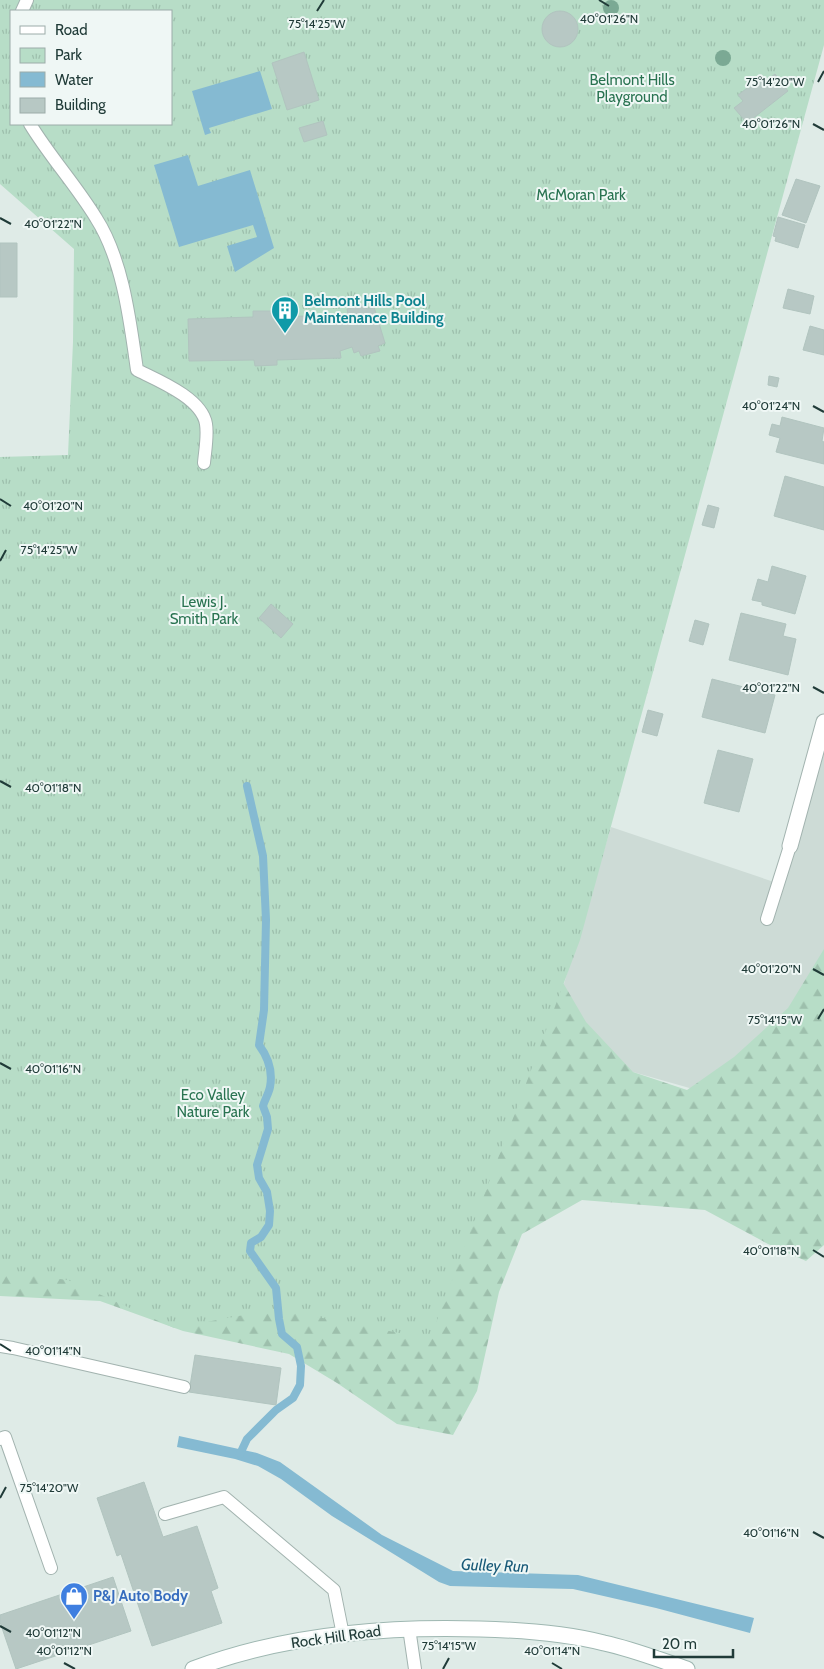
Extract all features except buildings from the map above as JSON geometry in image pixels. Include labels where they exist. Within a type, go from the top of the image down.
[{"type":"main road","points":[[790,846],[824,722]]},
{"type":"main road","name":"Rock Hill Road","points":[[193,1669],[248,1652],[296,1642],[409,1628],[514,1630],[565,1636],[604,1643],[688,1669]]},
{"type":"lane","points":[[31,125],[46,150],[97,219],[112,248],[123,290],[137,370],[191,400],[201,412],[206,423],[204,463]]},
{"type":"lane","points":[[767,919],[790,846]]},
{"type":"lane","points":[[0,1346],[184,1387]]},
{"type":"lane","points":[[0,1439],[5,1437],[51,1568]]},
{"type":"lane","points":[[165,1514],[224,1497],[334,1590],[342,1635]]},
{"type":"lane","points":[[409,1628],[415,1669]]},
{"type":"shaded area","points":[[824,754],[824,1076],[760,1108],[545,1047],[611,827],[783,885]]},
{"type":"green space","points":[[0,0],[824,0],[824,45],[580,940],[430,1339],[276,1309],[174,1328],[68,1280],[0,1272],[0,457],[68,455],[73,342],[74,249],[0,184]]},
{"type":"green space","name":"Eco Valley Nature Park","points":[[0,684],[562,981],[586,1022],[633,1072],[687,1090],[734,1057],[788,1008],[824,949],[824,1245],[806,1261],[768,1244],[705,1210],[582,1200],[522,1234],[499,1292],[477,1391],[453,1435],[397,1424],[337,1383],[289,1354],[183,1331],[100,1301],[0,1296]]},
{"type":"water","points":[[260,71],[272,109],[209,128],[211,133],[205,135],[192,91]]},
{"type":"water","points":[[188,155],[198,186],[250,170],[274,248],[235,272],[227,246],[257,237],[253,225],[179,247],[154,165]]},
{"type":"water","points":[[179,1436],[257,1453],[280,1462],[382,1535],[453,1571],[578,1575],[754,1618],[750,1633],[656,1608],[573,1589],[450,1586],[439,1582],[332,1516],[281,1479],[258,1466],[235,1459],[177,1447]]},
{"type":"waterway","points":[[240,1454],[247,1439],[276,1410],[293,1398],[300,1385],[301,1366],[297,1347],[282,1334],[276,1288],[250,1251],[251,1243],[261,1237],[269,1225],[270,1211],[267,1192],[259,1178],[257,1165],[268,1129],[267,1117],[263,1106],[269,1089],[271,1075],[267,1059],[259,1045],[264,1010],[266,920],[263,856],[247,786]]},
{"type":"place","name":"Belmont Hills Pool Maintenance Building","points":[[285,334]]},
{"type":"place","name":"P&J Auto Body","points":[[74,1620]]},
{"type":"park label","name":"Belmont Hills Playground","points":[[632,88]]},
{"type":"park label","name":"McMoran Park","points":[[581,195]]},
{"type":"park label","name":"Lewis J. Smith Park","points":[[204,610]]},
{"type":"water label","name":"Gulley Run","points":[[495,1565]]}]
